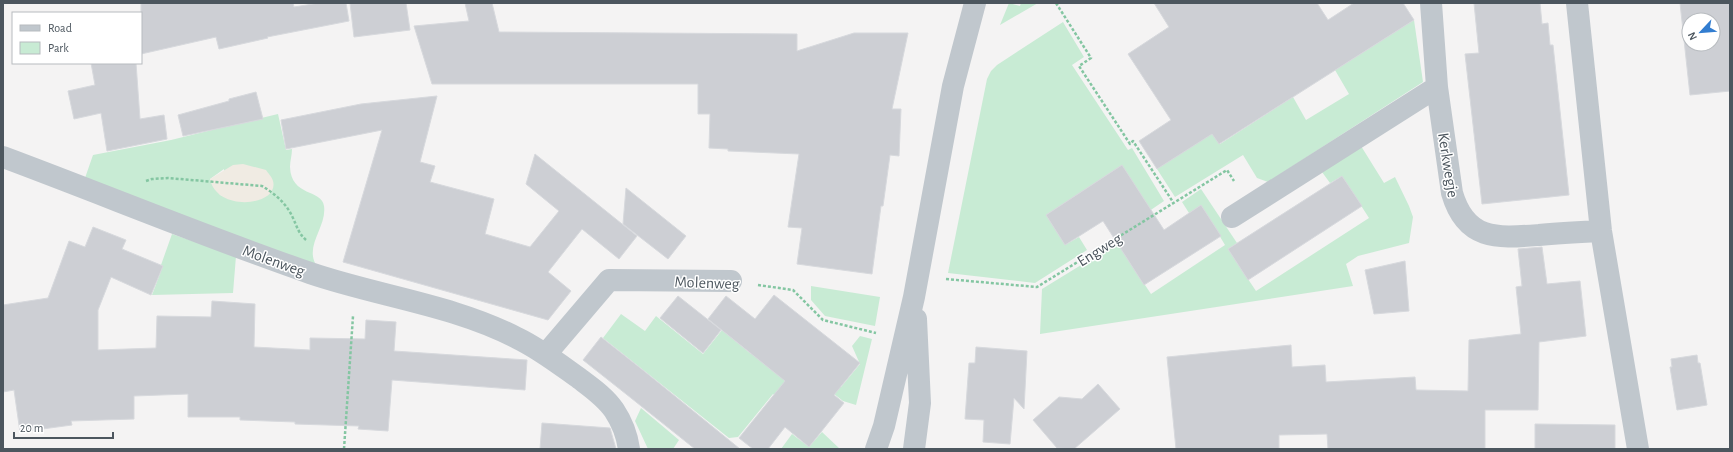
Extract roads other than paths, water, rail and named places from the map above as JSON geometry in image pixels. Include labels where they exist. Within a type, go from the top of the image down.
[{"type":"street","points":[[876,449],[884,426],[916,287],[953,86],[975,3]]},
{"type":"street","name":"Kerkwegje","points":[[1431,3],[1437,87],[1452,193],[1463,218],[1471,225],[1489,235],[1507,237],[1601,230]]},
{"type":"street","points":[[1577,3],[1601,230],[1638,449]]},
{"type":"street","points":[[1232,217],[1437,87]]},
{"type":"street","name":"Molenweg","points":[[3,157],[167,221],[312,273],[427,305],[490,326],[517,337],[546,354],[602,396],[621,420],[630,449]]},
{"type":"street","name":"Molenweg","points":[[546,354],[610,280],[731,281]]},
{"type":"street","points":[[914,449],[920,403],[916,287]]}]
